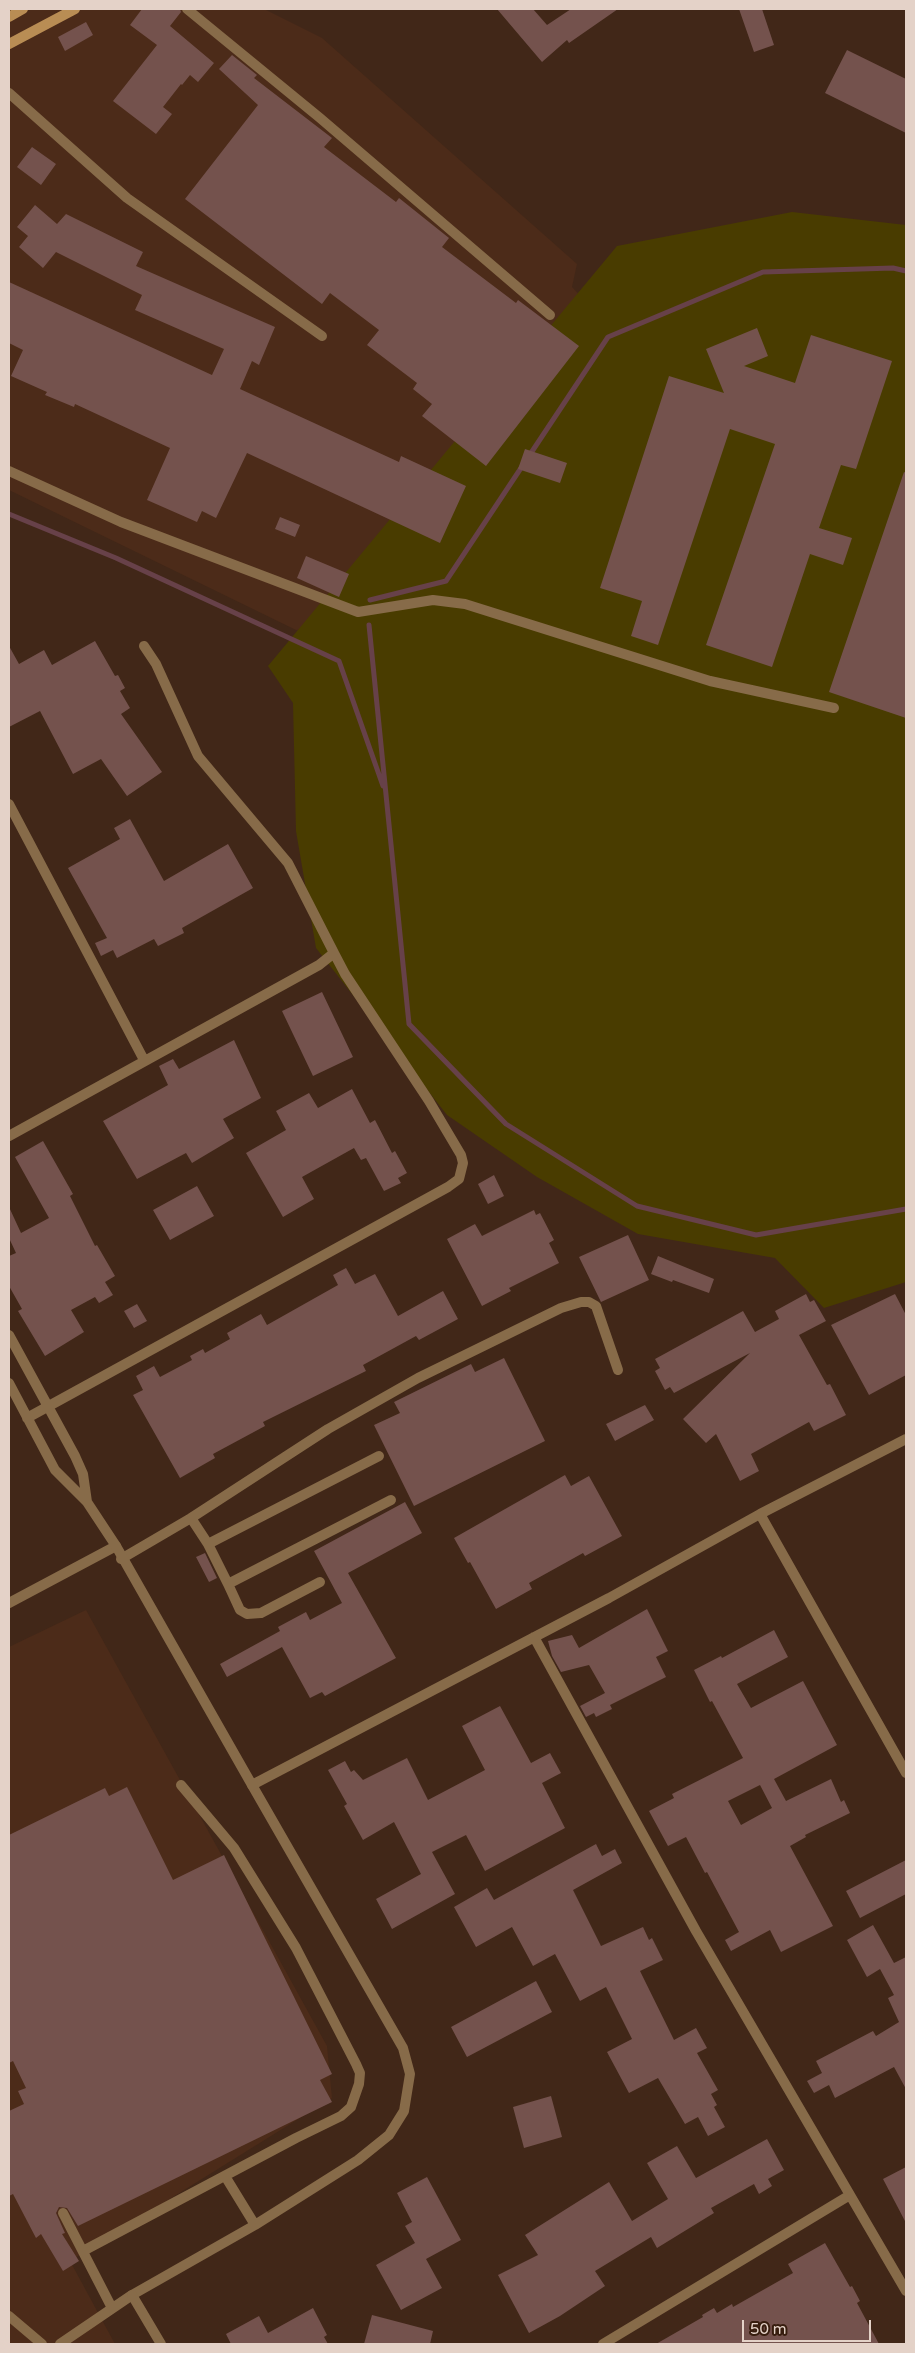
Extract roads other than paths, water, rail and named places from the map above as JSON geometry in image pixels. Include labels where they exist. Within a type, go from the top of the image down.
[{"type":"street","points":[[9,17],[23,9]]},
{"type":"street","points":[[9,44],[75,9]]},
{"type":"street","points":[[187,9],[320,118],[550,315]]},
{"type":"street","points":[[9,93],[127,198],[322,336]]},
{"type":"street","points":[[9,471],[121,522],[358,612],[434,600],[464,604],[710,681],[834,708]]},
{"type":"street","points":[[27,1418],[448,1187],[459,1179],[464,1163],[429,1101],[345,974],[288,863],[198,756],[156,664],[144,646]]},
{"type":"street","points":[[9,804],[144,1060]]},
{"type":"street","points":[[9,1136],[319,965],[334,953]]},
{"type":"street","points":[[121,1558],[191,1518],[336,1424],[418,1378],[561,1308],[581,1302],[589,1302],[596,1306],[618,1370]]},
{"type":"street","points":[[9,1334],[82,1474],[88,1502]]},
{"type":"street","points":[[9,1383],[55,1470],[88,1502],[116,1546],[121,1558],[403,2048],[410,2074],[404,2111],[389,2134],[358,2160],[255,2225],[132,2295],[60,2344]]},
{"type":"street","points":[[252,1785],[609,1598],[760,1514],[906,1439]]},
{"type":"street","points":[[208,1544],[379,1456]]},
{"type":"street","points":[[228,1584],[391,1500]]},
{"type":"street","points":[[760,1514],[906,1773]]},
{"type":"street","points":[[191,1518],[208,1544],[240,1610],[247,1614],[261,1613],[320,1582]]},
{"type":"street","points":[[9,1603],[116,1546]]},
{"type":"street","points":[[534,1637],[691,1923],[906,2291]]},
{"type":"street","points":[[84,2251],[341,2116],[351,2107],[359,2084],[360,2073],[296,1948],[234,1848],[180,1785]]},
{"type":"street","points":[[225,2176],[255,2225]]},
{"type":"street","points":[[603,2344],[850,2194]]},
{"type":"street","points":[[63,2213],[112,2308]]},
{"type":"street","points":[[132,2295],[161,2344]]},
{"type":"street","points":[[9,2316],[42,2344]]},
{"type":"waterway","points":[[529,456],[608,337],[763,272],[893,268],[906,271]]},
{"type":"waterway","points":[[370,600],[446,581],[523,465]]},
{"type":"waterway","points":[[9,514],[116,558],[339,661],[383,786]]},
{"type":"waterway","points":[[369,625],[409,1024],[506,1124],[637,1206],[756,1235],[906,1209]]}]
